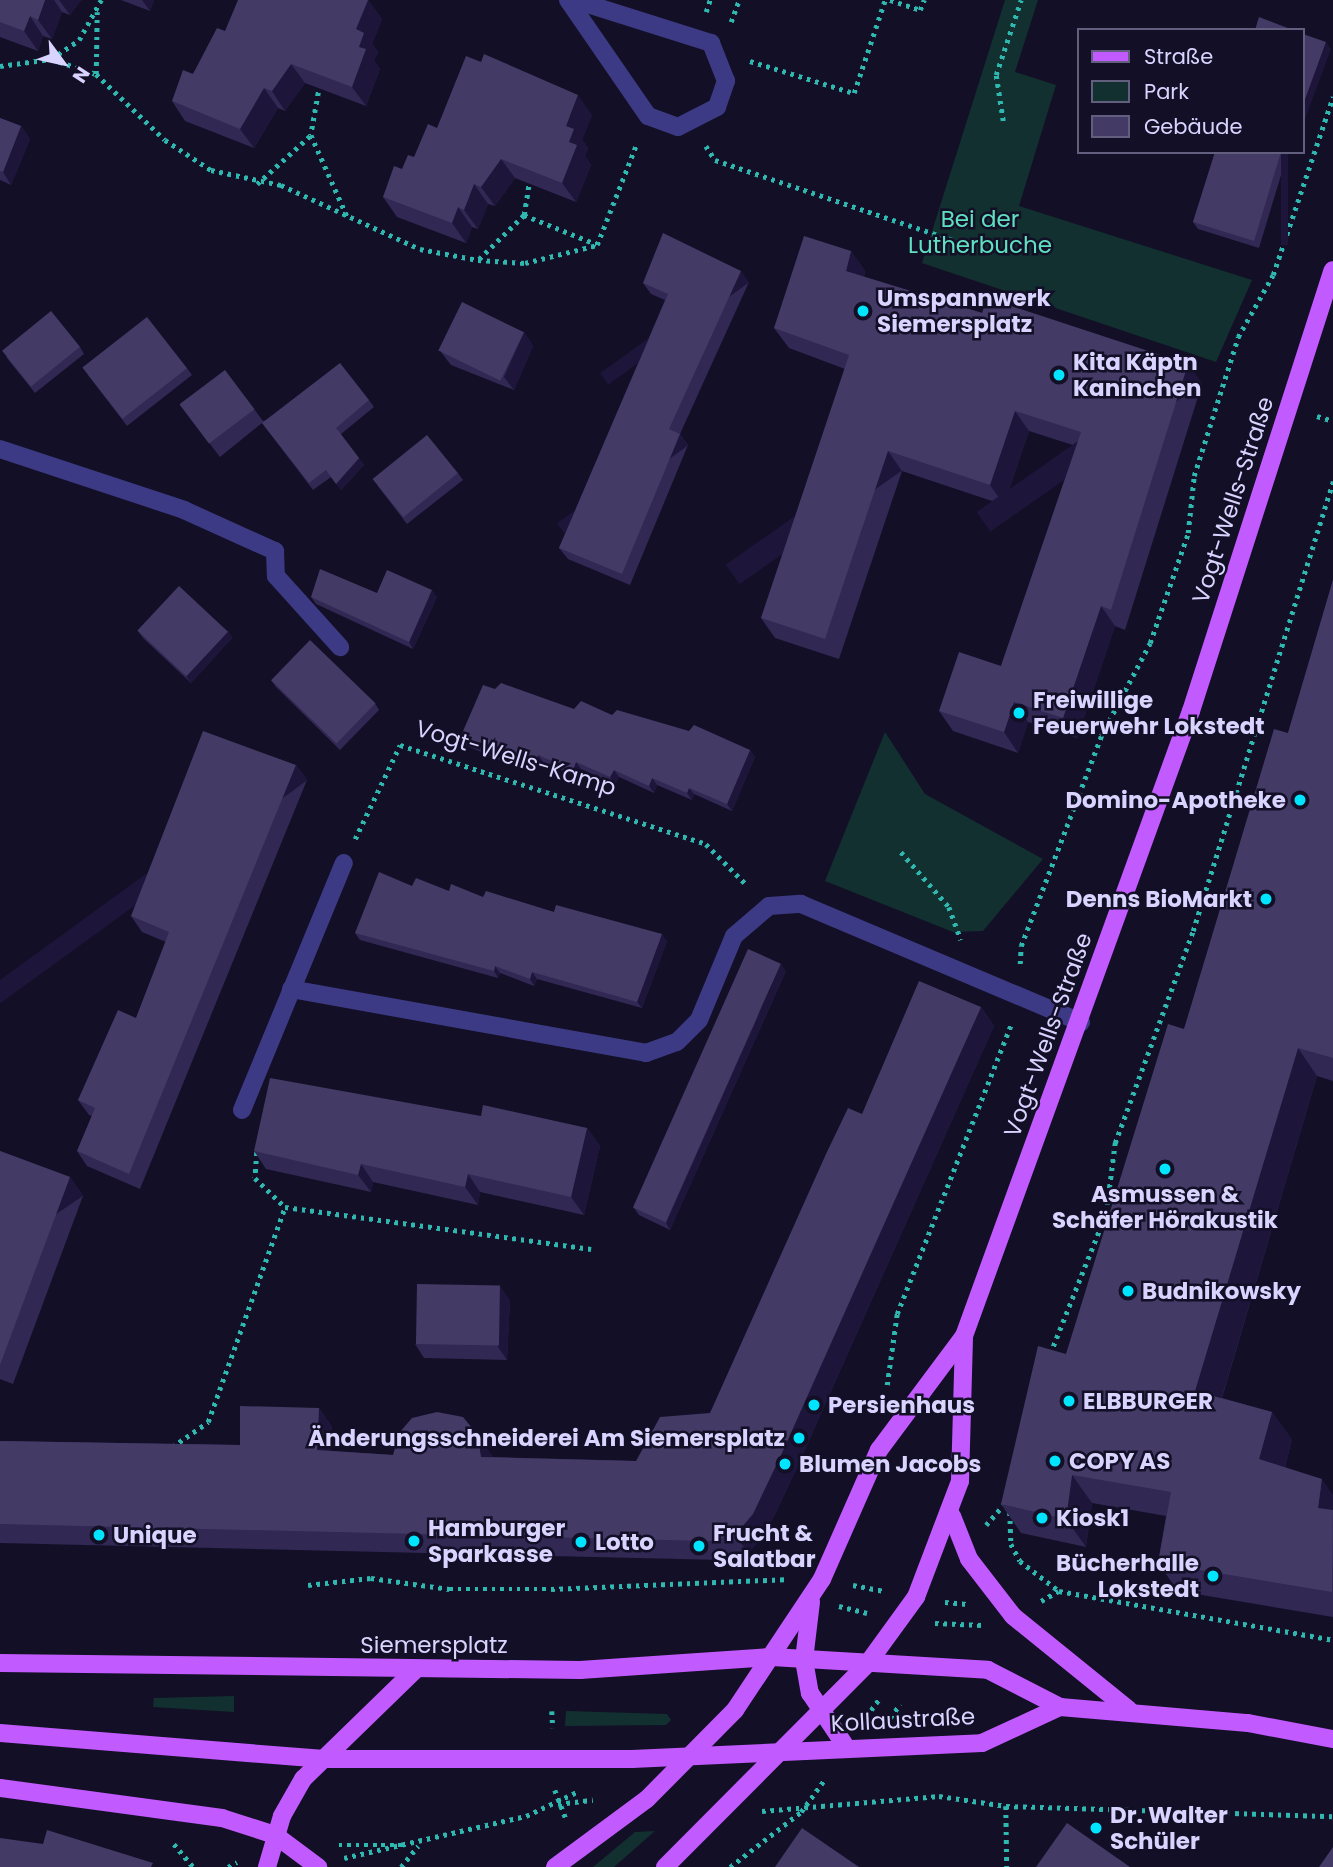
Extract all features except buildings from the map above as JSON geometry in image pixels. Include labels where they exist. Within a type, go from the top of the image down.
[{"type":"main road","name":"Vogt-Wells-Straße","points":[[555,1867],[692,1757],[772,1657],[811,1599],[879,1450],[964,1336],[1081,1022],[1191,711],[1333,271]]},
{"type":"main road","name":"Vogt-Wells-Straße","points":[[665,1867],[819,1715],[868,1663],[902,1618],[952,1516],[960,1481],[964,1336]]},
{"type":"main road","points":[[952,1516],[969,1559],[1013,1616],[1129,1710]]},
{"type":"main road","points":[[811,1599],[804,1660],[819,1715],[846,1747]]},
{"type":"main road","name":"Siemersplatz","points":[[0,1663],[580,1670],[772,1657],[868,1663]]},
{"type":"main road","name":"Kollaustraße","points":[[868,1663],[988,1670],[1060,1707],[1129,1710],[1333,1739]]},
{"type":"main road","points":[[267,1867],[275,1835],[292,1798],[321,1759],[415,1670]]},
{"type":"main road","name":"Kollaustraße","points":[[783,1752],[846,1747],[982,1743],[1060,1707]]},
{"type":"main road","points":[[0,1733],[321,1759],[692,1757],[783,1752]]},
{"type":"main road","points":[[0,1788],[169,1809],[275,1835],[318,1867]]},
{"type":"street","points":[[568,0],[648,116],[662,124],[693,124],[724,94],[720,55],[698,35],[575,0]]},
{"type":"street","points":[[0,449],[184,510],[275,551],[276,576],[340,647]]},
{"type":"street","points":[[242,1110],[344,863]]},
{"type":"street","points":[[291,989],[646,1053],[677,1042],[699,1020],[734,936],[769,906],[801,904],[1081,1022]]},
{"type":"path","points":[[51,59],[79,40],[101,0]]},
{"type":"path","points":[[720,55],[854,93],[887,0],[920,10],[924,0]]},
{"type":"path","points":[[1003,121],[996,75],[1021,0]]},
{"type":"path","points":[[96,74],[97,10]]},
{"type":"path","points":[[0,66],[51,59],[96,74],[165,140],[211,170],[257,184],[281,185],[420,249],[478,260],[525,263],[597,245]]},
{"type":"path","points":[[257,184],[311,135],[325,70]]},
{"type":"path","points":[[1021,946],[1101,736],[1150,643],[1188,533],[1194,477],[1238,337],[1273,275],[1333,97]]},
{"type":"path","points":[[597,245],[648,116]]},
{"type":"path","points":[[693,124],[715,160],[964,244]]},
{"type":"path","points":[[311,135],[347,216]]},
{"type":"path","points":[[478,260],[524,215],[536,165]]},
{"type":"path","points":[[524,215],[597,245]]},
{"type":"path","points":[[1047,1362],[1107,1213],[1115,1143],[1193,931],[1333,481]]},
{"type":"path","name":"Vogt-Wells-Kamp","points":[[344,863],[400,745],[706,844],[769,906]]},
{"type":"path","points":[[901,852],[949,907],[961,940],[952,967]]},
{"type":"path","points":[[886,1395],[897,1314],[1008,1036]]},
{"type":"path","points":[[242,1110],[259,1128],[255,1178],[285,1207],[591,1249]]},
{"type":"path","points":[[168,1450],[208,1422],[285,1207]]},
{"type":"path","points":[[986,1525],[1011,1496],[1011,1544],[1029,1572],[1059,1591],[1333,1640]]},
{"type":"path","points":[[308,1585],[371,1578],[449,1589],[551,1589],[762,1580],[811,1599],[931,1623]]},
{"type":"path","points":[[1037,1603],[1059,1591]]},
{"type":"path","points":[[965,1615],[966,1605]]},
{"type":"path","points":[[889,1718],[900,1704]]},
{"type":"path","points":[[552,1711],[553,1726]]},
{"type":"path","points":[[730,1867],[801,1812],[826,1777]]},
{"type":"path","points":[[558,1804],[586,1787]]},
{"type":"path","points":[[772,1811],[801,1812],[939,1796],[1006,1806],[1333,1816]]},
{"type":"path","points":[[401,1867],[419,1845],[558,1804],[603,1799]]},
{"type":"path","points":[[558,1804],[566,1818]]},
{"type":"path","points":[[1006,1806],[1007,1867]]},
{"type":"path","points":[[170,1842],[193,1867]]},
{"type":"path","points":[[228,1867],[238,1861]]},
{"type":"green space","name":"Bei der Lutherbuche","points":[[1005,0],[1038,0],[1015,72],[1056,85],[1019,206],[1252,280],[1216,362],[922,263]]},
{"type":"green space","points":[[885,732],[925,794],[1043,859],[983,931],[953,932],[825,881]]},
{"type":"green space","points":[[234,1696],[234,1712],[153,1707],[154,1698]]},
{"type":"green space","points":[[566,1711],[667,1714],[671,1720],[666,1725],[565,1726]]},
{"type":"green space","points":[[655,1831],[614,1867],[593,1867],[635,1832]]},
{"type":"place","name":"Umspannwerk Siemersplatz","points":[[863,311]]},
{"type":"place","name":"Kita Käptn Kaninchen","points":[[1059,375]]},
{"type":"place","name":"Freiwillige Feuerwehr Lokstedt","points":[[1019,713]]},
{"type":"place","name":"Domino-Apotheke","points":[[1300,800]]},
{"type":"place","name":"Denns BioMarkt","points":[[1266,899]]},
{"type":"place","name":"Asmussen & Schäfer Hörakustik","points":[[1165,1169]]},
{"type":"place","name":"Budnikowsky","points":[[1128,1291]]},
{"type":"place","name":"ELBBURGER","points":[[1069,1401]]},
{"type":"place","name":"Persienhaus","points":[[814,1405]]},
{"type":"place","name":"Änderungsschneiderei Am Siemersplatz","points":[[799,1438]]},
{"type":"place","name":"COPY AS","points":[[1055,1461]]},
{"type":"place","name":"Blumen Jacobs","points":[[785,1464]]},
{"type":"place","name":"Kiosk1","points":[[1042,1518]]},
{"type":"place","name":"Unique","points":[[99,1535]]},
{"type":"place","name":"Hamburger Sparkasse","points":[[414,1541]]},
{"type":"place","name":"Lotto","points":[[581,1542]]},
{"type":"place","name":"Frucht & Salatbar","points":[[699,1546]]},
{"type":"place","name":"Bücherhalle Lokstedt","points":[[1213,1576]]},
{"type":"place","name":"Dr. Walter Schüler","points":[[1096,1828]]}]
